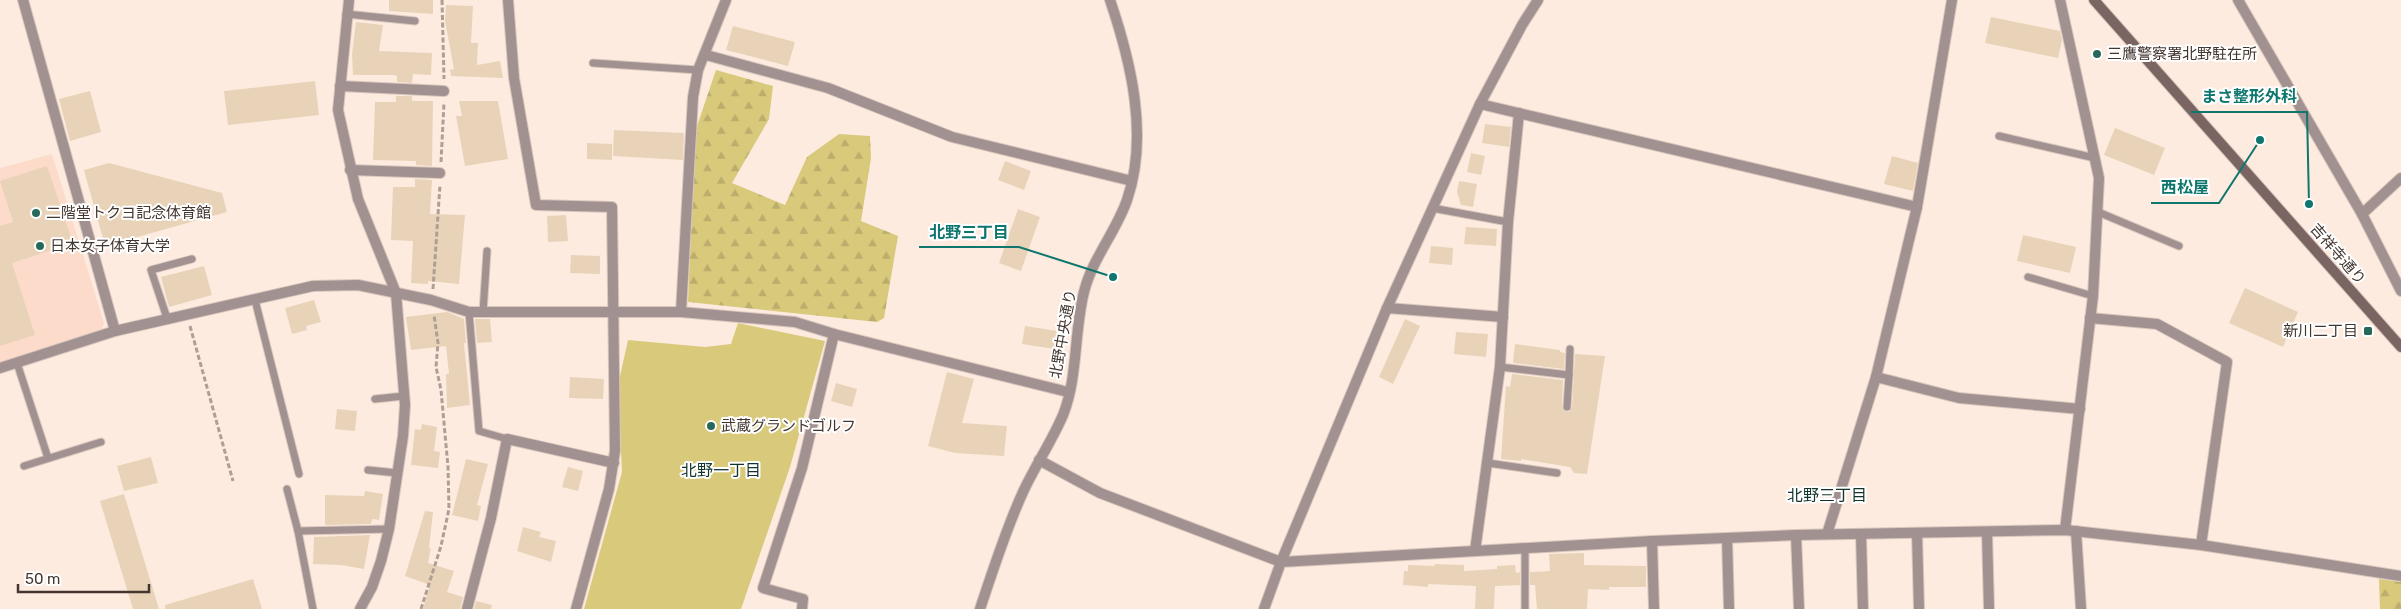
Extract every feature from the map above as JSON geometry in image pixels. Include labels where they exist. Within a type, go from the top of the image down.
[{"type":"main road","name":"吉祥寺通り","points":[[2094,0],[2401,347]]},
{"type":"street","points":[[23,0],[115,331]]},
{"type":"street","points":[[349,0],[346,14],[338,110],[358,199],[396,293],[404,396],[403,436],[389,529],[382,562],[372,588],[360,609]]},
{"type":"street","points":[[508,0],[514,78],[536,205],[612,207],[614,463],[609,489],[576,609]]},
{"type":"street","points":[[681,312],[693,97],[698,70],[706,55],[726,0]]},
{"type":"street","name":"北野中央通り","points":[[980,609],[1022,493],[1063,414],[1084,293],[1097,258],[1126,201],[1132,181],[1136,134],[1132,86],[1125,51],[1110,0]]},
{"type":"street","points":[[1264,609],[1281,562],[1387,308],[1480,104],[1522,25],[1538,0]]},
{"type":"street","points":[[1827,534],[1876,377],[1917,207],[1952,0]]},
{"type":"street","points":[[2060,0],[2100,178],[2093,296],[2080,409],[2070,531],[2082,609]]},
{"type":"street","points":[[2238,0],[2362,214],[2401,291]]},
{"type":"street","points":[[706,55],[828,88],[952,137],[1132,181]]},
{"type":"street","points":[[340,86],[444,91]]},
{"type":"street","points":[[1480,104],[1917,207]]},
{"type":"street","points":[[1475,551],[1500,367],[1508,222],[1519,113]]},
{"type":"street","points":[[350,170],[440,173]]},
{"type":"street","points":[[2362,214],[2401,178]]},
{"type":"street","points":[[0,368],[115,331],[186,313],[255,300],[313,286],[358,285],[431,300],[469,312],[681,312],[795,322],[834,334],[1068,392]]},
{"type":"street","points":[[1387,308],[1503,317]]},
{"type":"street","points":[[2090,318],[2157,324],[2227,362],[2201,545]]},
{"type":"street","points":[[802,609],[803,599],[763,588],[802,468],[834,334]]},
{"type":"street","points":[[1876,377],[1959,398],[2080,409]]},
{"type":"street","points":[[468,609],[491,518],[506,440],[614,463]]},
{"type":"street","points":[[1039,460],[1100,493],[1281,562],[1652,541],[1796,535],[2070,531],[2201,545],[2401,576]]},
{"type":"street","points":[[1987,532],[1988,609]]},
{"type":"street","points":[[1917,533],[1919,609]]},
{"type":"street","points":[[1861,534],[1863,609]]},
{"type":"street","points":[[1796,535],[1798,609]]},
{"type":"street","points":[[1727,538],[1729,609]]},
{"type":"street","points":[[1652,541],[1654,609]]},
{"type":"lane","points":[[346,14],[415,21]]},
{"type":"lane","points":[[593,63],[698,70]]},
{"type":"lane","points":[[1999,136],[2095,158]]},
{"type":"lane","points":[[1432,208],[1508,222]]},
{"type":"lane","points":[[2098,212],[2179,246]]},
{"type":"lane","points":[[484,312],[487,251]]},
{"type":"lane","points":[[166,318],[150,270],[192,259]]},
{"type":"lane","points":[[2028,277],[2093,296]]},
{"type":"lane","points":[[255,300],[299,474]]},
{"type":"lane","points":[[469,312],[479,431],[506,440]]},
{"type":"lane","points":[[1567,406],[1570,349]]},
{"type":"lane","points":[[17,363],[48,458]]},
{"type":"lane","points":[[1500,367],[1569,375]]},
{"type":"lane","points":[[375,400],[404,396]]},
{"type":"lane","points":[[24,466],[101,442]]},
{"type":"lane","points":[[1488,463],[1557,473]]},
{"type":"lane","points":[[368,470],[397,473]]},
{"type":"lane","points":[[287,488],[298,531],[313,609]]},
{"type":"lane","points":[[298,531],[389,529]]},
{"type":"lane","points":[[1525,548],[1525,609]]},
{"type":"path","points":[[186,313],[233,481]]},
{"type":"shaded area","name":"日本女子体育大学","points":[[52,154],[104,323],[101,331],[0,363],[0,168]]},
{"type":"green space","points":[[716,70],[773,86],[769,119],[732,183],[785,205],[807,157],[839,134],[870,136],[871,158],[861,221],[898,236],[884,318],[877,322],[688,302],[695,132]]},
{"type":"green space","name":"武蔵グランドゴルフ","points":[[738,323],[825,341],[790,467],[741,609],[584,609],[622,472],[618,385],[628,340],[705,347],[731,344]]},
{"type":"green space","points":[[2379,579],[2401,582],[2401,609],[2380,609]]},
{"type":"building","points":[[389,0],[433,0],[433,14],[389,11]]},
{"type":"building","points":[[446,5],[473,6],[471,43],[478,43],[477,65],[500,61],[503,78],[451,76],[450,70],[454,69],[445,21]]},
{"type":"building","points":[[1991,17],[2060,31],[2062,40],[2058,58],[1985,43]]},
{"type":"building","points":[[356,22],[383,25],[379,51],[432,53],[431,75],[413,74],[412,83],[397,82],[397,76],[393,75],[353,75],[352,54]]},
{"type":"building","points":[[733,26],[795,42],[788,66],[726,50]]},
{"type":"building","points":[[315,81],[319,115],[228,125],[224,91]]},
{"type":"building","points":[[90,91],[101,132],[70,141],[59,99]]},
{"type":"building","points":[[396,96],[412,96],[412,101],[433,101],[432,166],[416,165],[416,161],[373,160],[375,102],[396,102]]},
{"type":"building","points":[[459,101],[498,101],[508,159],[465,166],[456,116],[462,116]]},
{"type":"building","points":[[1485,124],[1511,127],[1509,147],[1482,143]]},
{"type":"building","points":[[2115,128],[2165,148],[2154,175],[2104,155]]},
{"type":"building","points":[[614,130],[684,133],[683,160],[613,156]]},
{"type":"building","points":[[587,143],[612,144],[612,160],[587,159]]},
{"type":"building","points":[[1471,153],[1485,156],[1481,175],[1467,172]]},
{"type":"building","points":[[1892,156],[1918,163],[1913,191],[1884,184]]},
{"type":"building","points":[[1005,161],[1031,171],[1024,190],[998,180]]},
{"type":"building","points":[[109,163],[222,193],[227,212],[105,246],[84,170]]},
{"type":"building","name":"二階堂トクヨ記念体育館","points":[[47,166],[73,243],[12,263],[35,335],[0,346],[0,226],[13,222],[0,181]]},
{"type":"building","points":[[415,179],[432,180],[430,214],[465,215],[459,284],[428,281],[428,284],[411,283],[413,241],[391,240],[393,187],[415,187]]},
{"type":"building","points":[[1459,181],[1477,184],[1473,207],[1461,205],[1457,192]]},
{"type":"building","points":[[1018,209],[1040,217],[1021,271],[999,263]]},
{"type":"building","points":[[566,215],[568,241],[548,242],[547,216]]},
{"type":"building","points":[[1466,227],[1497,229],[1496,246],[1464,244]]},
{"type":"building","points":[[2023,235],[2076,247],[2070,273],[2017,261]]},
{"type":"building","points":[[1431,246],[1453,248],[1452,265],[1429,263]]},
{"type":"building","points":[[571,255],[600,256],[600,274],[570,273]]},
{"type":"building","points":[[204,266],[212,295],[169,307],[161,277]]},
{"type":"building","points":[[2245,288],[2298,312],[2283,347],[2229,323]]},
{"type":"building","points":[[314,300],[321,322],[306,326],[307,330],[292,334],[285,308]]},
{"type":"building","points":[[447,312],[464,319],[466,343],[464,343],[470,405],[447,408],[446,374],[449,374],[446,346],[411,350],[406,317]]},
{"type":"building","points":[[475,319],[490,319],[492,342],[477,343]]},
{"type":"building","points":[[1405,319],[1420,326],[1393,384],[1379,377]]},
{"type":"building","points":[[1025,326],[1057,331],[1054,349],[1022,344]]},
{"type":"building","points":[[1456,332],[1488,334],[1486,357],[1454,354]]},
{"type":"building","points":[[1515,344],[1560,350],[1560,352],[1565,353],[1564,369],[1513,363]]},
{"type":"building","points":[[1575,354],[1605,356],[1587,474],[1574,473],[1570,467],[1521,459],[1521,461],[1501,459],[1506,386],[1510,387],[1512,374],[1563,380],[1562,407],[1564,411],[1569,412],[1572,407]]},
{"type":"building","points":[[947,372],[974,379],[962,423],[1007,426],[1004,456],[955,453],[928,446]]},
{"type":"building","points":[[570,377],[604,379],[603,399],[569,398]]},
{"type":"building","points":[[836,383],[857,389],[852,407],[831,401]]},
{"type":"building","points":[[337,409],[357,411],[355,431],[335,429]]},
{"type":"building","points":[[422,424],[437,427],[434,451],[440,452],[438,468],[411,465],[415,429],[421,430]]},
{"type":"building","points":[[151,457],[158,483],[124,491],[117,466]]},
{"type":"building","points":[[466,459],[488,464],[477,505],[481,506],[478,521],[452,515]]},
{"type":"building","points":[[568,467],[583,471],[578,491],[562,487]]},
{"type":"building","points":[[365,491],[383,494],[379,520],[372,519],[371,524],[325,525],[325,495],[364,496]]},
{"type":"building","points":[[124,494],[159,609],[133,609],[100,501]]},
{"type":"building","points":[[425,511],[433,512],[429,548],[431,548],[428,563],[454,571],[447,592],[463,597],[460,609],[423,609],[430,585],[405,576]]},
{"type":"building","points":[[523,527],[541,532],[539,537],[556,541],[551,562],[517,551]]},
{"type":"building","points":[[370,535],[364,569],[341,565],[313,564],[314,537]]},
{"type":"building","points":[[1584,553],[1584,565],[1646,566],[1646,587],[1609,587],[1609,590],[1588,589],[1587,609],[1537,609],[1535,585],[1530,585],[1530,572],[1550,571],[1549,554]]},
{"type":"building","points":[[1435,564],[1464,565],[1464,571],[1497,569],[1497,566],[1515,565],[1516,573],[1520,572],[1520,585],[1495,586],[1494,609],[1475,609],[1476,586],[1428,584],[1428,587],[1403,585],[1404,571],[1408,571],[1408,565],[1434,566]]},
{"type":"building","points":[[253,579],[262,609],[165,609],[165,605]]},
{"type":"building","points":[[476,601],[492,605],[491,609],[474,609]]},
{"type":"place","name":"三鷹警察署北野駐在所","points":[[2097,54]]},
{"type":"place","name":"西松屋","points":[[2260,140]]},
{"type":"place","name":"まさ整形外科","points":[[2309,204]]},
{"type":"place","name":"二階堂トクヨ記念体育館","points":[[36,213]]},
{"type":"place","name":"日本女子体育大学","points":[[40,246]]},
{"type":"place","name":"北野三丁目","points":[[1113,277]]},
{"type":"place","name":"新川二丁目","points":[[2368,331]]},
{"type":"place","name":"武蔵グランドゴルフ","points":[[711,426]]},
{"type":"district","name":"北野一丁目","points":[[721,470]]},
{"type":"district","name":"北野三丁目","points":[[1827,495]]}]
